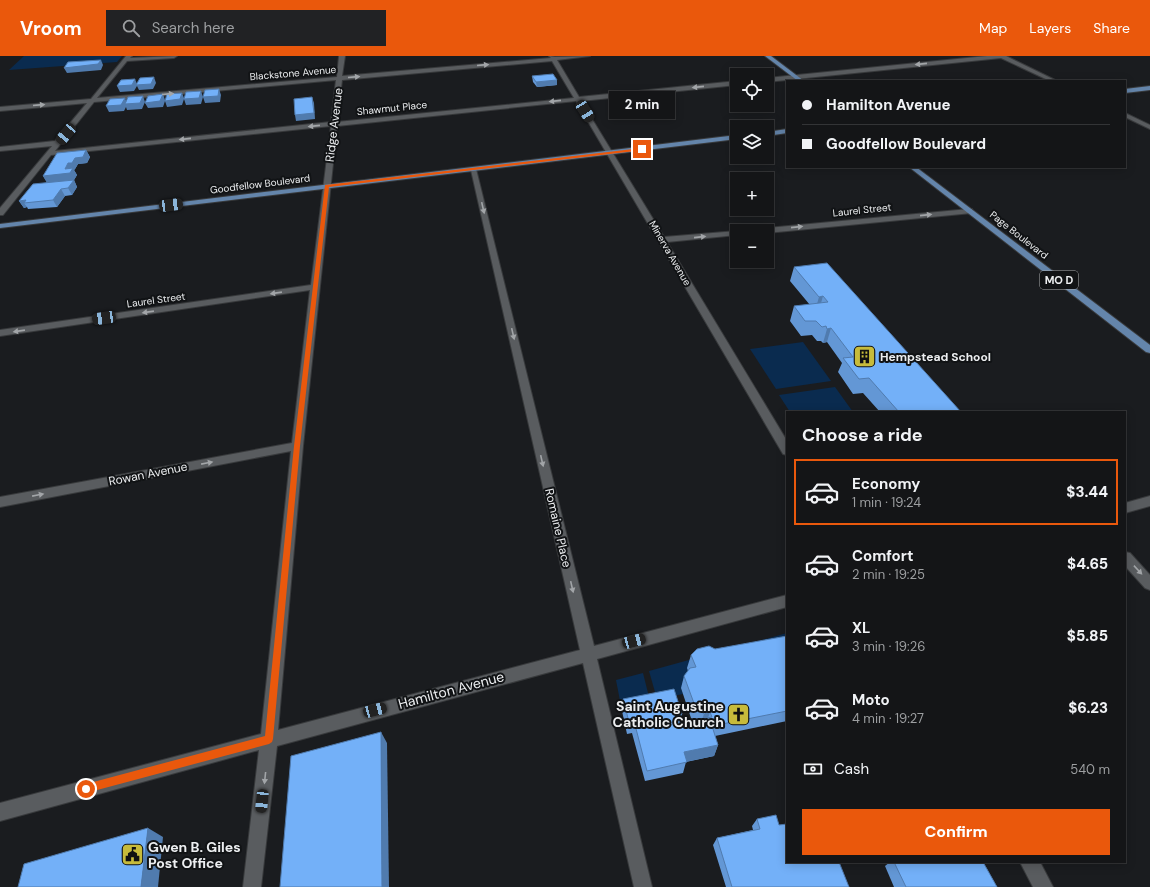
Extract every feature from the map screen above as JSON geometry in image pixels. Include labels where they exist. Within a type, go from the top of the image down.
[{"type":"main road","points":[[768,56],[799,80]]},
{"type":"main road","points":[[1126,91],[1150,88]]},
{"type":"main road","points":[[774,133],[786,131]]},
{"type":"main road","name":"Goodfellow Boulevard","points":[[0,226],[327,186],[474,170],[730,138]]},
{"type":"main road","name":"Page Boulevard","points":[[913,168],[1150,350]]},
{"type":"street","points":[[0,213],[128,58],[174,56]]},
{"type":"street","name":"Ridge Avenue","points":[[252,887],[269,739],[297,446],[342,56]]},
{"type":"street","name":"Blackstone Avenue","points":[[0,109],[588,56]]},
{"type":"street","points":[[774,79],[1002,56],[1052,80]]},
{"type":"street","name":"Minerva Avenue","points":[[553,58],[663,240],[786,449]]},
{"type":"street","name":"Shawmut Place","points":[[50,153],[730,84]]},
{"type":"street","points":[[1126,115],[1150,127]]},
{"type":"street","points":[[0,149],[58,143]]},
{"type":"street","name":"Romaine Place","points":[[474,170],[643,887]]},
{"type":"street","name":"Laurel Street","points":[[774,229],[969,210]]},
{"type":"street","points":[[663,240],[730,234]]},
{"type":"street","name":"Laurel Street","points":[[0,333],[315,287]]},
{"type":"street","name":"Rowan Avenue","points":[[0,502],[297,446]]},
{"type":"street","points":[[1126,508],[1150,502]]},
{"type":"street","points":[[1126,558],[1150,584]]},
{"type":"street","name":"Hamilton Avenue","points":[[0,812],[786,601]]},
{"type":"street","points":[[1030,863],[1044,887]]},
{"type":"shaded area","points":[[24,56],[122,56],[117,62],[9,70]]},
{"type":"shaded area","points":[[803,342],[831,381],[776,389],[750,349]]},
{"type":"shaded area","points":[[835,387],[852,411],[789,411],[779,395]]},
{"type":"shaded area","points":[[786,633],[786,648],[692,680],[681,688],[683,694],[657,699],[649,671]]},
{"type":"shaded area","points":[[643,673],[650,701],[621,706],[616,680]]},
{"type":"building","points":[[101,60],[98,64],[64,68],[68,62]]},
{"type":"building","points":[[553,74],[557,80],[536,82],[532,76]]},
{"type":"building","points":[[154,77],[151,84],[136,85],[140,78]]},
{"type":"building","points":[[135,79],[132,85],[117,86],[121,80]]},
{"type":"building","points":[[219,89],[218,96],[203,97],[205,90]]},
{"type":"building","points":[[201,91],[199,98],[184,99],[186,92]]},
{"type":"building","points":[[182,93],[180,99],[165,101],[167,94]]},
{"type":"building","points":[[163,94],[160,101],[145,103],[148,96]]},
{"type":"building","points":[[143,96],[140,103],[125,104],[128,97]]},
{"type":"building","points":[[312,97],[314,113],[295,115],[294,99]]},
{"type":"building","points":[[125,98],[121,105],[106,106],[110,99]]},
{"type":"building","points":[[86,150],[83,157],[75,158],[72,163],[68,163],[65,169],[73,168],[70,173],[43,176],[57,153]]},
{"type":"building","points":[[74,180],[68,188],[61,189],[53,200],[24,203],[26,200],[19,201],[33,184]]},
{"type":"building","name":"Hempstead School","points":[[827,263],[960,411],[898,411],[869,378],[859,379],[843,358],[853,357],[831,328],[827,329],[826,326],[822,327],[816,321],[805,321],[794,306],[828,302],[823,296],[819,297],[794,267]]},
{"type":"building","name":"Saint Augustine Catholic Church","points":[[786,636],[786,711],[712,726],[718,745],[684,752],[687,762],[647,771],[634,721],[629,722],[623,699],[674,689],[682,714],[676,715],[679,723],[712,717],[710,712],[704,714],[695,706],[684,676],[690,668],[696,667],[691,655],[697,649],[709,646],[715,649]]},
{"type":"building","points":[[381,732],[382,887],[280,887],[291,756]]},
{"type":"building","points":[[776,815],[779,825],[786,824],[786,863],[839,863],[849,887],[732,887],[717,838],[760,829],[757,819]]},
{"type":"building","points":[[148,828],[141,887],[18,887],[24,864]]},
{"type":"building","points":[[894,863],[984,863],[997,887],[906,887]]},
{"type":"place","name":"Hempstead School","points":[[865,357]]},
{"type":"place","name":"Saint Augustine Catholic Church","points":[[739,714]]},
{"type":"place","name":"Gwen B. Giles Post Office","points":[[132,855]]},
{"type":"route","points":[[86,789],[269,739],[297,446],[327,186],[642,149]]}]
